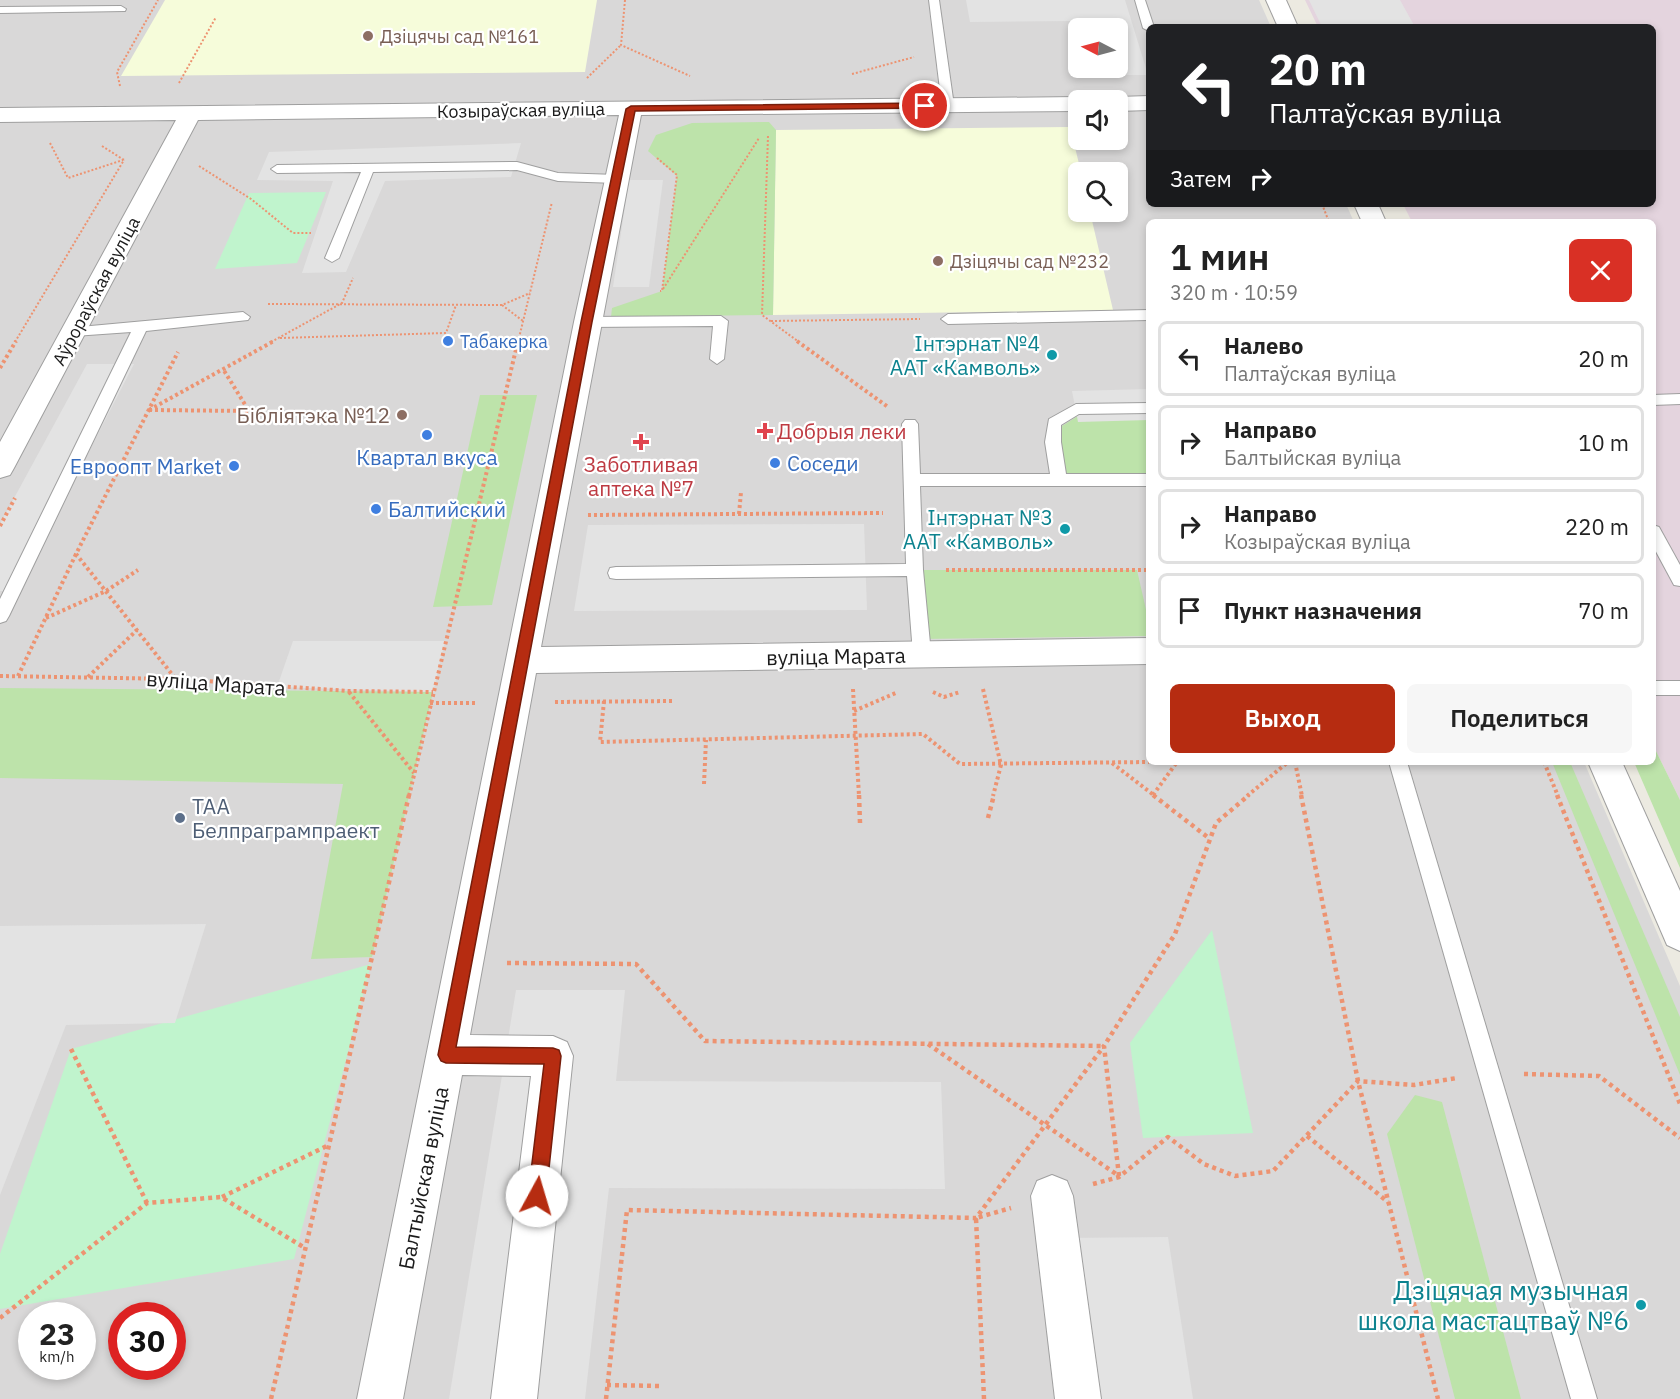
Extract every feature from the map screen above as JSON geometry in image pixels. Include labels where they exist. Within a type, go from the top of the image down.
[{"type":"street","points":[[1276,0],[1287,24]]},
{"type":"street","name":"Козыраўская вуліца","points":[[0,115],[1068,104]]},
{"type":"street","points":[[1128,104],[1146,104]]},
{"type":"street","name":"Балтыйская вуліца","points":[[380,1399],[587,322],[631,109]]},
{"type":"street","name":"Аўрораўская вуліца","points":[[0,468],[191,113]]},
{"type":"street","name":"вуліца Марата","points":[[522,660],[1146,651]]},
{"type":"street","points":[[1606,765],[1680,933]]},
{"type":"street","points":[[446,1055],[553,1056],[514,1399]]},
{"type":"street","points":[[1052,1196],[1078,1399]]},
{"type":"lane","points":[[934,0],[948,105]]},
{"type":"lane","points":[[1140,0],[1148,24]]},
{"type":"lane","points":[[0,10],[121,9]]},
{"type":"lane","points":[[277,169],[517,166],[558,177],[617,179]]},
{"type":"lane","points":[[332,258],[368,169]]},
{"type":"lane","points":[[948,318],[1146,315]]},
{"type":"lane","points":[[74,331],[243,317]]},
{"type":"lane","points":[[587,322],[721,321],[717,359]]},
{"type":"lane","points":[[0,616],[141,327]]},
{"type":"lane","points":[[1656,400],[1680,399]]},
{"type":"lane","points":[[1059,480],[1053,442],[1054,423],[1076,409],[1146,408]]},
{"type":"lane","points":[[906,655],[915,570],[910,424]]},
{"type":"lane","points":[[912,480],[1146,480]]},
{"type":"lane","points":[[1656,536],[1680,580]]},
{"type":"lane","points":[[616,573],[915,570]]},
{"type":"lane","points":[[1656,688],[1680,688]]},
{"type":"lane","points":[[1399,765],[1584,1399]]},
{"type":"path","points":[[120,86],[117,72],[158,0]]},
{"type":"path","points":[[585,80],[621,45],[626,0]]},
{"type":"path","points":[[177,86],[216,17]]},
{"type":"path","points":[[621,45],[696,79]]},
{"type":"path","points":[[843,77],[941,50]]},
{"type":"path","points":[[662,291],[762,132]]},
{"type":"path","points":[[768,134],[762,315],[910,424]]},
{"type":"path","points":[[0,368],[124,160],[68,178],[46,137]]},
{"type":"path","points":[[191,161],[251,199],[293,233],[342,233]]},
{"type":"path","points":[[271,1399],[433,692],[558,177]]},
{"type":"path","points":[[243,317],[254,304],[502,305],[530,293]]},
{"type":"path","points":[[279,338],[446,333],[456,304]]},
{"type":"path","points":[[502,305],[523,321]]},
{"type":"path","points":[[770,321],[948,318]]},
{"type":"path","points":[[18,676],[192,322]]},
{"type":"path","points":[[149,410],[249,411],[223,369]]},
{"type":"path","points":[[739,514],[741,492]]},
{"type":"path","points":[[587,515],[886,513],[888,570]]},
{"type":"path","points":[[76,554],[176,678]]},
{"type":"path","points":[[45,618],[106,591],[138,570]]},
{"type":"path","points":[[915,570],[1146,570]]},
{"type":"path","points":[[87,677],[137,630]]},
{"type":"path","points":[[860,823],[852,668],[892,666],[906,655]]},
{"type":"path","name":"вуліца Марата","points":[[0,676],[176,678],[349,691],[433,692]]},
{"type":"path","points":[[973,688],[982,686],[1001,765],[988,818]]},
{"type":"path","points":[[854,711],[908,689]]},
{"type":"path","points":[[927,690],[944,697],[963,691]]},
{"type":"path","points":[[349,691],[414,773]]},
{"type":"path","points":[[604,701],[600,742],[923,734],[960,764],[1146,762]]},
{"type":"path","points":[[704,784],[706,740]]},
{"type":"path","points":[[1111,762],[1210,839]]},
{"type":"path","points":[[1153,795],[1175,765]]},
{"type":"path","points":[[984,1399],[976,1218],[1104,1046],[1175,934],[1216,824],[1285,765]]},
{"type":"path","points":[[1296,765],[1358,1081],[1438,1399]]},
{"type":"path","points":[[1545,765],[1680,1104]]},
{"type":"path","points":[[500,963],[636,964],[705,1041],[1104,1046]]},
{"type":"path","points":[[927,1044],[1119,1177]]},
{"type":"path","points":[[1104,1046],[1119,1177]]},
{"type":"path","points":[[71,1048],[147,1203]]},
{"type":"path","points":[[1358,1081],[1414,1085],[1488,1073],[1599,1076],[1680,1138]]},
{"type":"path","points":[[606,1399],[627,1210],[976,1218],[1119,1177],[1168,1137],[1204,1164],[1235,1176],[1273,1171],[1358,1081]]},
{"type":"path","points":[[1307,1136],[1388,1202]]},
{"type":"path","points":[[0,1318],[147,1203],[221,1197],[329,1145]]},
{"type":"path","points":[[221,1197],[305,1248]]},
{"type":"path","points":[[607,1385],[660,1386]]},
{"type":"shaded area","points":[[0,0],[1259,0],[1270,24],[1146,24],[1146,207],[1347,207],[1353,219],[1146,219],[1146,765],[1585,765],[1680,986],[1680,1399],[0,1399]]},
{"type":"shaded area","name":"Дзіцячы сад №161","points":[[165,0],[597,0],[585,72],[121,76]]},
{"type":"shaded area","points":[[966,0],[1125,0],[1146,75],[1128,75],[1128,18],[1068,18],[1068,21],[970,22]]},
{"type":"shaded area","points":[[1305,0],[1680,0],[1680,800],[1656,751],[1656,219],[1410,219],[1404,207],[1656,207],[1656,24],[1317,24]]},
{"type":"shaded area","points":[[1309,0],[1400,0],[1413,24],[1321,24]]},
{"type":"shaded area","name":"Дзіцячы сад №232","points":[[1068,127],[1068,150],[1076,150],[1079,162],[1068,162],[1068,222],[1092,222],[1113,310],[773,315],[776,130]]},
{"type":"shaded area","points":[[521,143],[511,177],[385,181],[346,272],[302,273],[333,181],[257,180],[269,152]]},
{"type":"shaded area","points":[[629,180],[663,180],[649,287],[613,287]]},
{"type":"shaded area","points":[[326,192],[297,263],[215,269],[249,193]]},
{"type":"shaded area","points":[[87,364],[134,364],[17,591],[0,591],[0,524]]},
{"type":"shaded area","points":[[1146,389],[1146,420],[1078,422],[1072,391]]},
{"type":"shaded area","points":[[864,524],[867,610],[574,611],[588,525]]},
{"type":"shaded area","points":[[293,641],[445,641],[433,692],[277,687]]},
{"type":"shaded area","points":[[206,924],[175,1023],[66,1025],[0,1195],[0,926]]},
{"type":"shaded area","points":[[1212,930],[1253,1133],[1143,1138],[1130,1043]]},
{"type":"shaded area","points":[[371,964],[294,1259],[41,1302],[18,1302],[18,1306],[0,1309],[0,1254],[71,1049]]},
{"type":"shaded area","points":[[516,990],[625,990],[616,1081],[941,1082],[945,1189],[609,1188],[585,1399],[449,1399]]},
{"type":"shaded area","points":[[1168,1237],[1193,1399],[1080,1399],[1064,1238]]},
{"type":"green space","points":[[769,122],[776,130],[773,315],[611,317],[612,308],[662,291],[677,176],[648,151],[656,135],[692,123]]},
{"type":"green space","points":[[480,395],[537,395],[492,605],[433,607]]},
{"type":"green space","points":[[1081,414],[1146,414],[1146,473],[1066,473],[1061,443],[1062,426]]},
{"type":"green space","points":[[915,570],[1137,570],[1146,610],[1146,636],[920,639]]},
{"type":"green space","points":[[0,688],[433,692],[372,957],[311,959],[343,784],[0,778]]},
{"type":"green space","points":[[1656,751],[1680,800],[1680,868],[1635,765],[1656,765]]},
{"type":"green space","points":[[1553,765],[1571,765],[1680,1017],[1680,1075]]},
{"type":"green space","points":[[1415,1095],[1442,1102],[1521,1399],[1455,1399],[1387,1134]]},
{"type":"place","name":"Дзіцячы сад №161","points":[[368,36]]},
{"type":"place","name":"Дзіцячы сад №232","points":[[938,261]]},
{"type":"place","name":"Табакерка","points":[[448,341]]},
{"type":"place","name":"Інтэрнат №4 ААТ «Камволь»","points":[[1052,355]]},
{"type":"place","name":"Бібліятэка №12","points":[[402,415]]},
{"type":"place","name":"Добрыя леки","points":[[765,431]]},
{"type":"place","name":"Квартал вкуса","points":[[427,435]]},
{"type":"place","name":"Заботливая аптека №7","points":[[641,442]]},
{"type":"place","name":"Соседи","points":[[775,463]]},
{"type":"place","name":"Евроопт Market","points":[[234,466]]},
{"type":"place","name":"Балтийский","points":[[376,509]]},
{"type":"place","name":"Інтэрнат №3 ААТ «Камволь»","points":[[1065,529]]},
{"type":"place","name":"ТАА Белпрагрампраект","points":[[180,818]]},
{"type":"place","name":"Дзіцячая музычная школа мастацтваў №6","points":[[1641,1305]]},
{"type":"route","points":[[537,1196],[553,1056],[446,1055],[587,322],[631,109],[925,106]]}]
